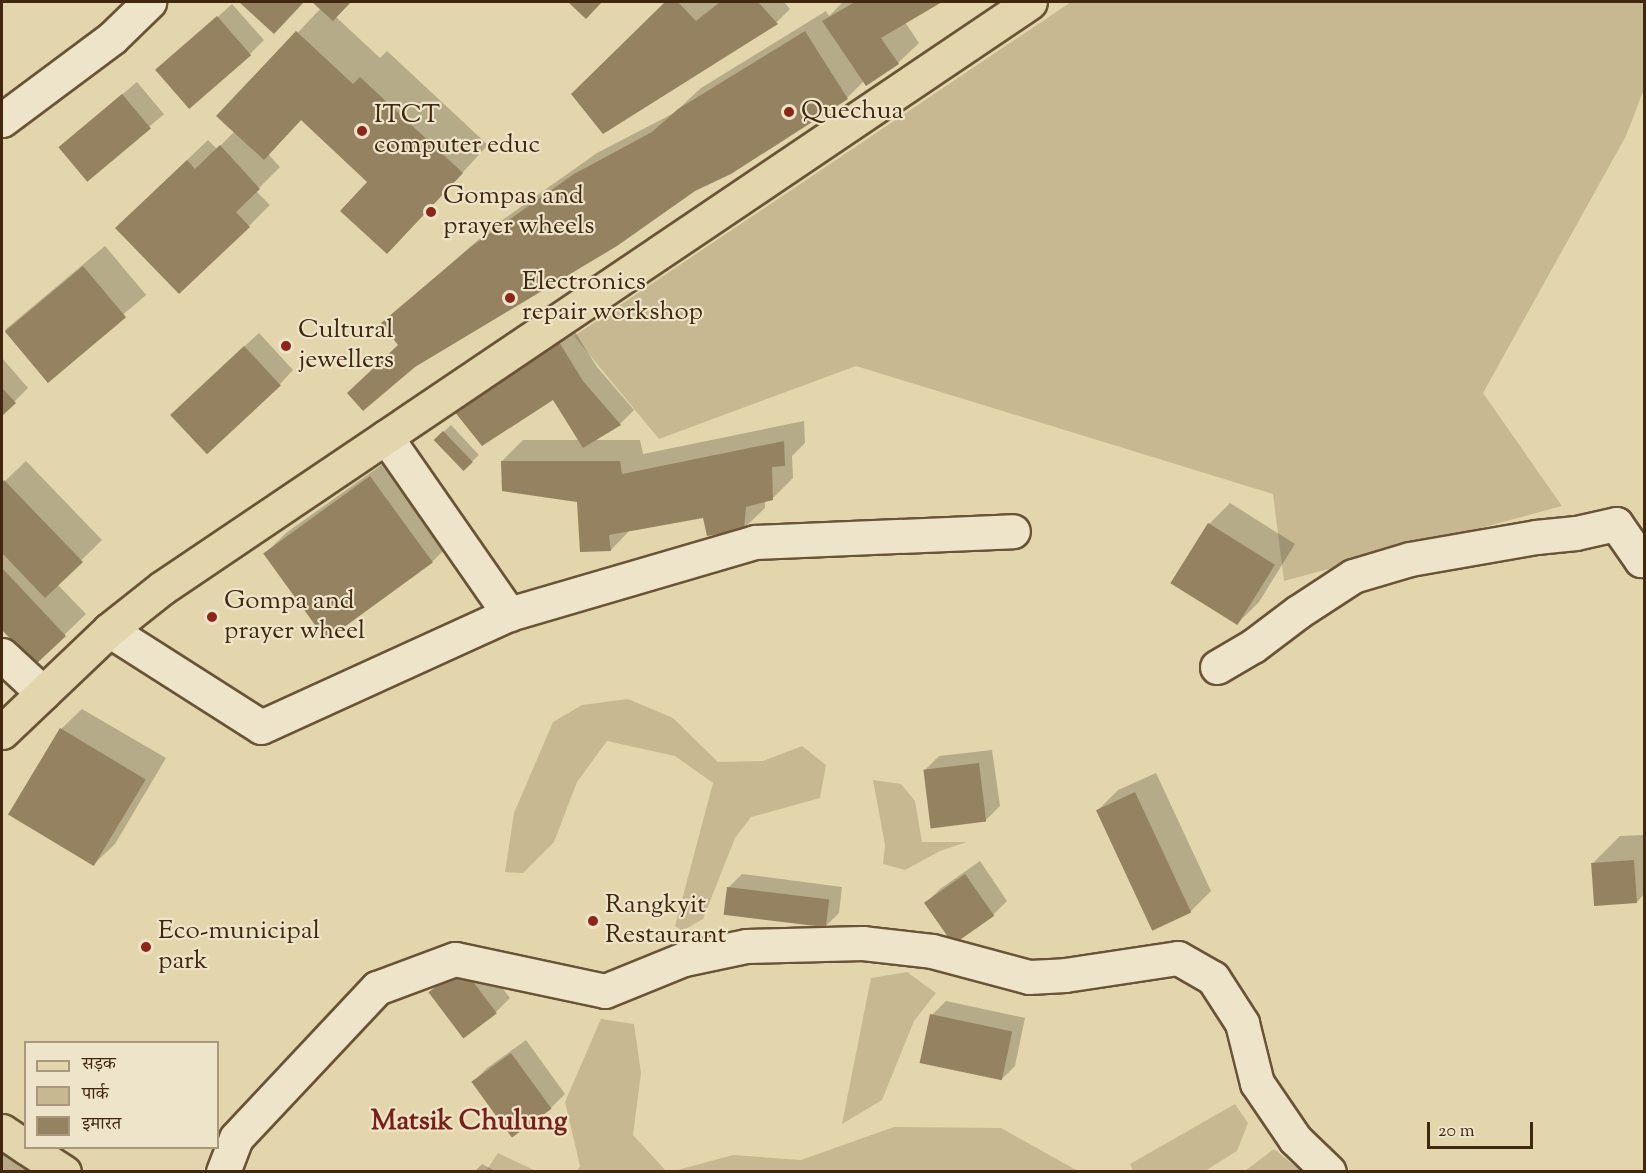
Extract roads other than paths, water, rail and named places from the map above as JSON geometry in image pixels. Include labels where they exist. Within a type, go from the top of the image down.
[{"type":"main road","points":[[2,732],[109,630],[162,588],[1030,2]]},
{"type":"main road","points":[[2,1131],[24,1146]]},
{"type":"main road","points":[[29,1149],[64,1172]]},
{"type":"street","points":[[2,120],[112,38],[149,2]]},
{"type":"street","points":[[386,437],[509,614]]},
{"type":"street","points":[[1217,667],[1253,646],[1298,612],[1353,576],[1410,559],[1536,537],[1576,533],[1616,524],[1641,560],[1644,559]]},
{"type":"street","points":[[109,630],[261,727],[509,614],[755,542],[1013,531]]},
{"type":"street","points":[[2,655],[43,693]]},
{"type":"street","points":[[223,1172],[237,1138],[377,988],[455,959],[605,991],[684,959],[746,946],[863,943],[932,951],[1029,977],[1065,975],[1178,958],[1213,978],[1242,1023],[1257,1083],[1295,1139],[1329,1172]]},
{"type":"place","name":"Quechua","points":[[789,112]]},
{"type":"place","name":"ITCT computer educ","points":[[362,131]]},
{"type":"place","name":"Gompas and prayer wheels","points":[[431,212]]},
{"type":"place","name":"Electronics repair workshop","points":[[510,298]]},
{"type":"place","name":"Cultural jewellers","points":[[286,346]]},
{"type":"place","name":"Gompa and prayer wheel","points":[[212,617]]},
{"type":"place","name":"Rangkyit Restaurant","points":[[593,921]]},
{"type":"place","name":"Eco-municipal park","points":[[146,947]]},
{"type":"district","name":"Matsik Chulung","points":[[469,1122]]}]
